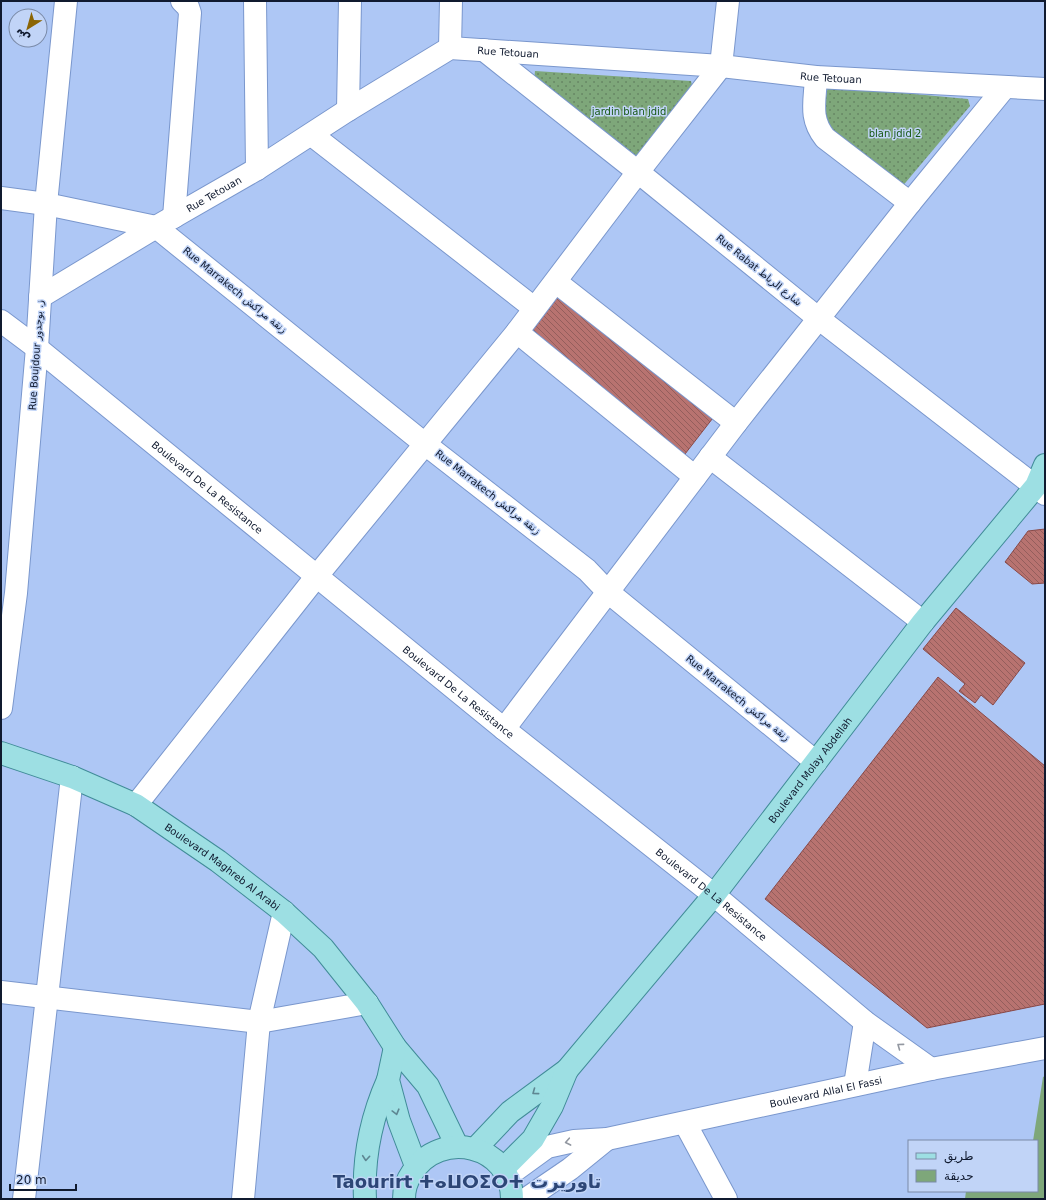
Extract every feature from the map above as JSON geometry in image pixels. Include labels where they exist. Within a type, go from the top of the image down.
[{"type":"main road","name":"Boulevard Molay Abdellah","points":[[567,1070],[714,895],[923,622],[1040,490],[1045,466]]},
{"type":"main road","name":"Boulevard Maghreb Al Arabi","points":[[1,753],[72,778],[136,805],[218,861],[284,912],[323,948],[367,1003],[395,1047],[428,1086],[466,1148]]},
{"type":"main road","points":[[365,1199],[367,1147],[374,1113],[388,1080],[395,1047]]},
{"type":"main road","points":[[466,1148],[510,1112],[567,1070]]},
{"type":"main road","points":[[505,1173],[533,1139],[552,1106],[567,1070]]},
{"type":"main road","points":[[388,1080],[399,1121],[416,1166]]},
{"type":"main road","points":[[403,1198],[410,1176],[416,1166],[427,1156],[442,1149],[466,1148],[490,1157],[505,1173],[512,1192],[512,1199]]},
{"type":"street","name":"Rue Boujdour ز. بوجدور","points":[[1,708],[16,593],[37,348],[46,204],[66,1]]},
{"type":"street","points":[[1,198],[165,222],[190,12],[188,7],[182,1]]},
{"type":"street","points":[[255,1],[257,169]]},
{"type":"street","points":[[348,110],[350,1]]},
{"type":"street","points":[[450,48],[451,1]]},
{"type":"street","points":[[136,805],[316,576],[517,332],[638,172],[721,66],[728,1]]},
{"type":"street","name":"Rue Tetouan","points":[[40,297],[257,169],[312,135],[348,110],[450,48],[721,66],[816,77],[1045,88]]},
{"type":"street","name":"Rue Rabat شارع الرباط","points":[[484,50],[638,172],[818,318],[1040,490]]},
{"type":"street","points":[[816,77],[814,117],[817,128],[826,138],[910,203]]},
{"type":"street","points":[[504,729],[736,423],[910,203],[1005,87]]},
{"type":"street","points":[[312,135],[534,308]]},
{"type":"street","name":"Rue Marrakech زنقة مراكش","points":[[165,222],[425,444],[586,570],[608,592],[816,762]]},
{"type":"street","points":[[556,282],[736,423]]},
{"type":"street","name":"Boulevard De La Resistance","points":[[1,321],[37,348],[504,729],[714,895],[866,1022],[931,1069]]},
{"type":"street","points":[[517,332],[695,477]]},
{"type":"street","points":[[710,457],[923,622]]},
{"type":"street","points":[[24,1199],[72,778]]},
{"type":"street","points":[[243,1199],[259,1022],[284,912]]},
{"type":"street","points":[[1,992],[259,1022],[367,1003]]},
{"type":"street","points":[[855,1085],[866,1022]]},
{"type":"street","name":"Boulevard Allal El Fassi","points":[[505,1173],[546,1147],[574,1141],[607,1139],[685,1124],[855,1085],[1045,1048]]},
{"type":"street","points":[[685,1124],[726,1199]]},
{"type":"street","points":[[526,1199],[570,1169],[607,1139]]},
{"type":"green space","name":"jardin blan jdid","points":[[535,71],[691,81],[692,85],[635,159],[534,81]]},
{"type":"green space","name":"blan jdid 2","points":[[828,86],[968,99],[970,106],[901,188],[820,127]]},
{"type":"green space","points":[[1045,1076],[1045,1199],[965,1199],[966,1192],[1038,1192],[1038,1140],[1033,1140],[1043,1077]]},
{"type":"building","points":[[558,295],[716,414],[685,454],[526,335]]},
{"type":"building","points":[[1045,529],[1045,583],[1032,584],[1005,562],[1028,531]]},
{"type":"building","points":[[956,608],[1025,663],[993,705],[981,695],[975,703],[959,691],[965,684],[923,649]]},
{"type":"building","points":[[938,677],[1045,766],[1045,1004],[927,1028],[765,899]]},
{"type":"district","name":"Taourirt ⵜⴰⵡⵔⵉⵔⵜ تاوريرت","points":[[467,1181]]}]
